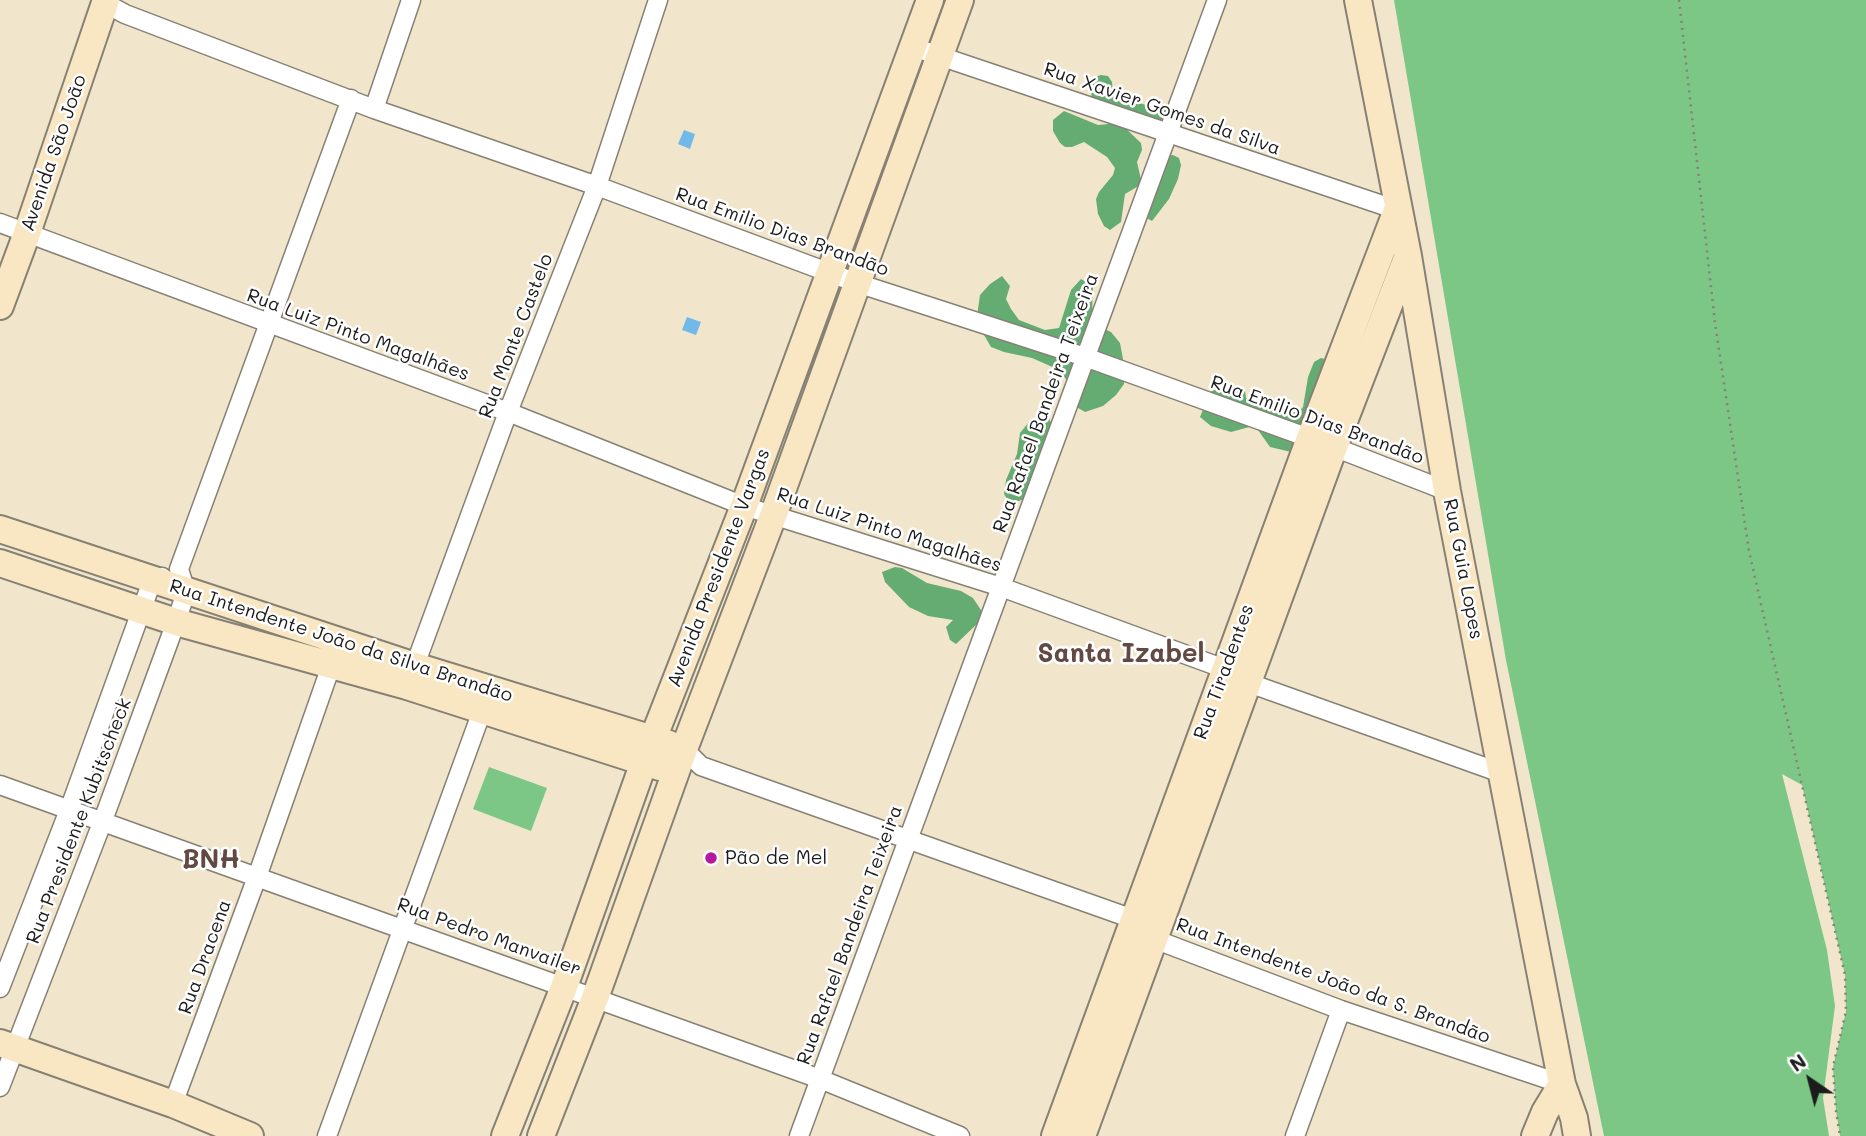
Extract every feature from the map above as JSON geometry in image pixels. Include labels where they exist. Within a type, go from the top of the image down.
[{"type":"main road","name":"Avenida Presidente Vargas","points":[[505,1136],[564,987],[649,750],[744,506],[930,0]]},
{"type":"main road","name":"Avenida Presidente Vargas","points":[[541,1136],[687,762],[960,0]]},
{"type":"main road","name":"Rua Guia Lopes","points":[[1358,0],[1408,256],[1447,491],[1573,1130]]},
{"type":"main road","name":"Avenida São João","points":[[0,306],[106,2]]},
{"type":"main road","name":"Rua Tiradentes","points":[[1082,1136],[1249,682],[1397,210]]},
{"type":"main road","name":"Rua Tiradentes","points":[[1055,1136],[1225,669],[1322,443],[1408,256]]},
{"type":"main road","name":"Rua Intendente João da Silva Brandão","points":[[0,529],[152,581],[183,580],[411,676],[482,711],[649,750]]},
{"type":"main road","name":"Rua Intendente João da Silva Brandão","points":[[0,563],[176,622],[331,666],[411,676],[687,762]]},
{"type":"main road","points":[[8,1046],[173,1104],[250,1136]]},
{"type":"main road","points":[[1535,1136],[1545,1112],[1562,1084]]},
{"type":"street","points":[[374,109],[411,0]]},
{"type":"street","name":"Rua Monte Castelo","points":[[411,676],[508,412],[597,186],[659,0]]},
{"type":"street","name":"Rua Rafael Bandeira Teixeira","points":[[799,1136],[1217,0]]},
{"type":"street","name":"Rua Emilio Dias Brandão","points":[[106,2],[125,14],[374,109],[597,186],[857,283],[1085,357],[1447,491]]},
{"type":"street","name":"Rua Xavier Gomes da Silva","points":[[913,47],[1397,210]]},
{"type":"street","name":"Rua Presidente Kubitscheck","points":[[0,1087],[8,1046],[103,823],[176,622],[183,580],[270,324],[351,99]]},
{"type":"street","name":"Rua Luiz Pinto Magalhães","points":[[0,223],[508,412],[744,506],[1001,587],[1225,669],[1249,682],[1504,774]]},
{"type":"street","name":"Rua Presidente Kubitscheck","points":[[0,988],[69,810],[152,581]]},
{"type":"street","name":"Rua Dracena","points":[[173,1104],[331,666]]},
{"type":"street","points":[[327,1136],[482,711]]},
{"type":"street","name":"Rua Intendente João da S. Brandão","points":[[687,762],[1133,919],[1154,939],[1341,1010],[1562,1084]]},
{"type":"street","name":"Rua Pedro Manvailer","points":[[0,785],[820,1079],[960,1136]]},
{"type":"street","points":[[1295,1136],[1341,1010]]},
{"type":"path","points":[[1679,0],[1715,323],[1749,551],[1845,975],[1846,1011],[1833,1067],[1840,1136]]},
{"type":"green space","points":[[1394,0],[1866,0],[1866,1136],[1840,1136],[1833,1067],[1846,1011],[1845,975],[1802,785],[1782,774],[1827,950],[1835,1006],[1823,1098],[1829,1136],[1604,1136],[1506,660]]},
{"type":"green space","points":[[1108,76],[1112,82],[1113,96],[1150,106],[1156,103],[1163,105],[1168,117],[1164,123],[1092,99],[1090,85],[1095,77]]},
{"type":"green space","points":[[1064,111],[1098,125],[1120,123],[1141,143],[1142,150],[1137,162],[1142,184],[1125,194],[1121,222],[1110,230],[1104,226],[1098,214],[1096,199],[1115,168],[1107,157],[1084,142],[1072,147],[1065,147],[1060,143],[1053,131],[1053,120]]},
{"type":"green space","points":[[1167,156],[1179,158],[1181,165],[1178,179],[1169,199],[1152,221],[1145,217]]},
{"type":"green space","points":[[1002,276],[1010,286],[1006,299],[1019,320],[1045,330],[1059,328],[1071,290],[1081,279],[1093,286],[1092,314],[1098,326],[1111,332],[1120,343],[1125,370],[1124,384],[1116,395],[1103,406],[1085,412],[1073,405],[1066,379],[1057,369],[1032,358],[991,347],[977,323],[980,295]]},
{"type":"green space","points":[[1321,358],[1328,360],[1291,452],[1270,447],[1253,426],[1231,432],[1211,426],[1200,417],[1210,392],[1228,384],[1228,389],[1245,391],[1246,398],[1298,413],[1303,407],[1308,377],[1314,362]]},
{"type":"green space","points":[[1042,417],[1049,418],[1052,425],[1026,498],[1014,503],[1004,494],[1006,480],[1017,454],[1020,433],[1029,422]]},
{"type":"green space","points":[[895,567],[902,568],[927,583],[961,591],[973,598],[981,610],[981,618],[956,644],[950,640],[946,627],[953,620],[928,616],[909,607],[885,582],[882,572]]},
{"type":"green space","points":[[489,767],[547,788],[531,831],[473,809]]},
{"type":"water","points":[[684,130],[695,134],[690,149],[678,144]]},
{"type":"water","points":[[687,317],[701,322],[696,335],[682,330]]},
{"type":"place","name":"Pão de Mel","points":[[711,858]]},
{"type":"district","name":"Santa Izabel","points":[[1121,654]]},
{"type":"district","name":"BNH","points":[[211,860]]}]
